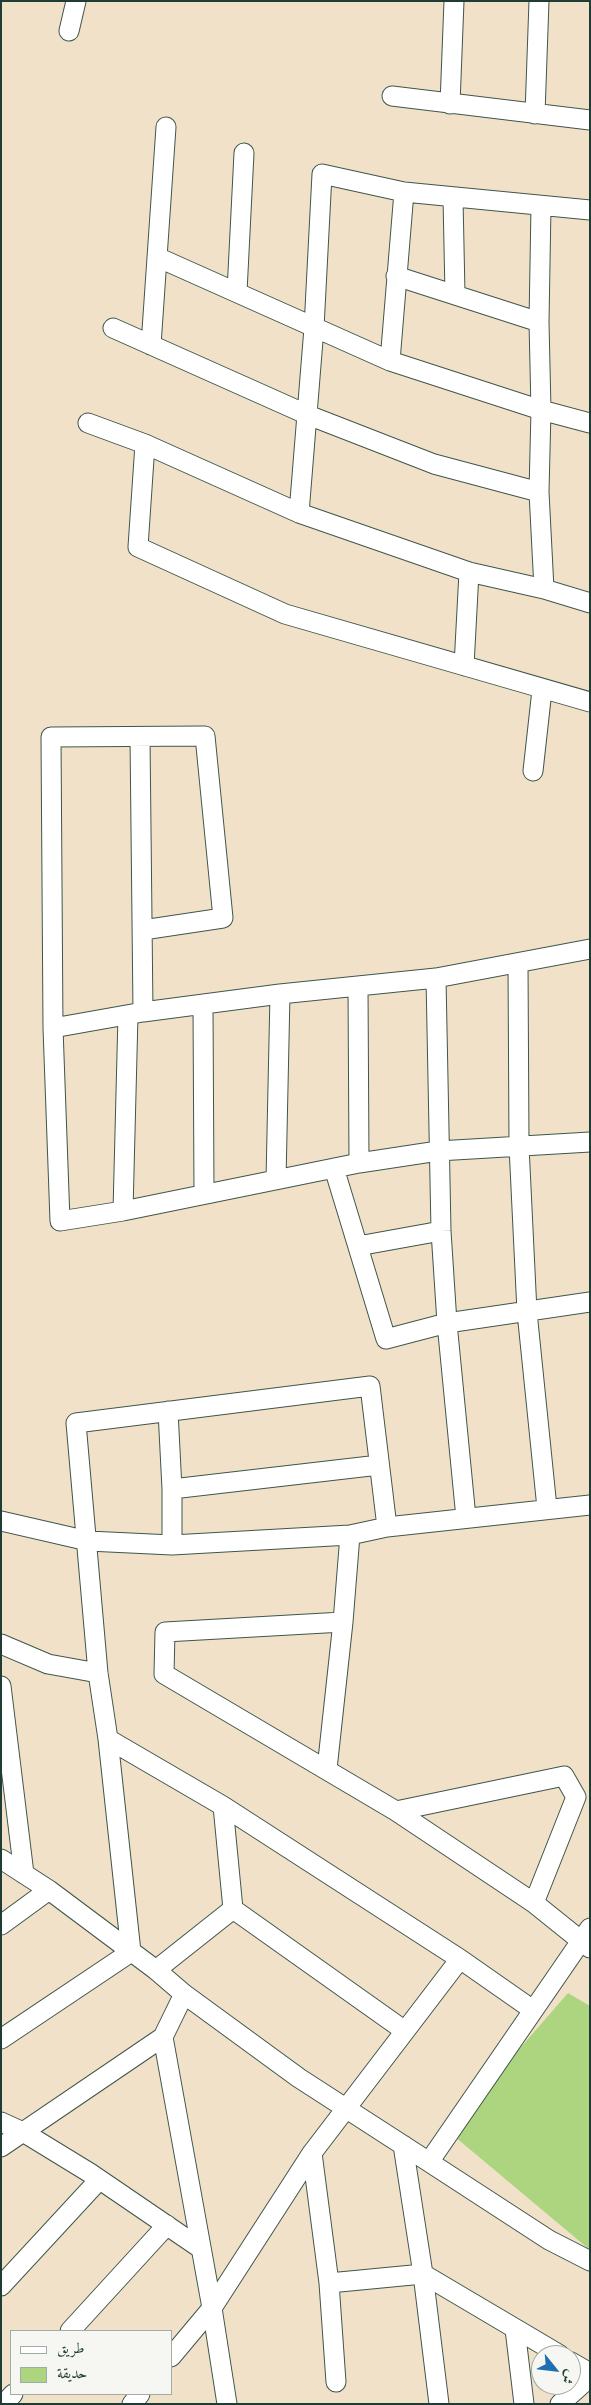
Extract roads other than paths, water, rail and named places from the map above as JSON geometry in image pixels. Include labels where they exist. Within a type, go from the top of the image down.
[{"type":"street","points":[[69,31],[76,1]]},
{"type":"street","points":[[450,104],[454,1]]},
{"type":"street","points":[[535,114],[539,1]]},
{"type":"street","points":[[392,96],[590,120]]},
{"type":"street","points":[[151,345],[166,127]]},
{"type":"street","points":[[237,292],[244,153]]},
{"type":"street","points":[[299,513],[314,328],[322,174],[404,192],[590,210]]},
{"type":"street","points":[[390,361],[404,192]]},
{"type":"street","points":[[453,198],[455,294]]},
{"type":"street","points":[[542,206],[539,322],[541,410],[539,492],[544,589]]},
{"type":"street","points":[[157,256],[390,361],[541,410],[590,423]]},
{"type":"street","points":[[396,276],[539,322]]},
{"type":"street","points":[[112,328],[308,415],[434,464],[539,492]]},
{"type":"street","points":[[88,422],[145,444],[299,513],[469,572],[544,589],[590,603]]},
{"type":"street","points":[[145,444],[138,547],[285,614],[542,690],[590,702]]},
{"type":"street","points":[[464,666],[469,572]]},
{"type":"street","points":[[533,771],[542,690]]},
{"type":"street","points":[[143,930],[223,918],[205,736],[51,737],[53,1028],[60,1221],[123,1211],[359,1163],[438,1151],[590,1142]]},
{"type":"street","points":[[123,1211],[135,1014],[143,930],[140,737]]},
{"type":"street","points":[[53,1028],[135,1014],[280,994],[436,978],[590,949]]},
{"type":"street","points":[[518,962],[519,1146],[527,1312],[547,1508]]},
{"type":"street","points":[[436,978],[441,1231],[447,1323],[466,1518]]},
{"type":"street","points":[[358,986],[359,1163]]},
{"type":"street","points":[[276,1180],[280,994]]},
{"type":"street","points":[[203,1005],[204,1193]]},
{"type":"street","points":[[334,1168],[386,1339],[447,1323],[590,1302]]},
{"type":"street","points":[[358,1246],[441,1231]]},
{"type":"street","points":[[131,1952],[108,1738],[98,1672],[88,1540],[76,1423],[370,1386],[387,1527]]},
{"type":"street","points":[[168,1411],[172,1489],[172,1545]]},
{"type":"street","points":[[172,1489],[379,1465]]},
{"type":"street","points":[[1,1522],[88,1540],[172,1545],[350,1536],[387,1527],[547,1508],[590,1505]]},
{"type":"street","points":[[327,1769],[350,1536]]},
{"type":"street","points":[[343,1622],[165,1632],[164,1674],[396,1810],[587,1939],[533,2010],[429,2162]]},
{"type":"street","points":[[1,1644],[48,1664],[98,1672]]},
{"type":"street","points":[[1,1686],[24,1874]]},
{"type":"street","points":[[108,1738],[223,1806],[460,1959],[533,2010]]},
{"type":"street","points":[[396,1810],[564,1776],[576,1797],[534,1903]]},
{"type":"street","points":[[223,1806],[233,1909],[405,2031]]},
{"type":"street","points":[[1,1859],[49,1890],[156,1970],[184,1994],[299,2078],[549,2240],[590,2261]]},
{"type":"street","points":[[1,1925],[49,1890]]},
{"type":"street","points":[[156,1970],[233,1909]]},
{"type":"street","points":[[1,2039],[131,1952]]},
{"type":"street","points":[[172,2356],[212,2308],[312,2153],[460,1959]]},
{"type":"street","points":[[1,2147],[163,2036],[184,1994]]},
{"type":"street","points":[[163,2036],[212,2308],[227,2404]]},
{"type":"street","points":[[1,2122],[24,2132],[100,2180],[200,2248]]},
{"type":"street","points":[[403,2145],[423,2274],[439,2404]]},
{"type":"street","points":[[312,2153],[328,2283],[336,2382]]},
{"type":"street","points":[[1,2286],[100,2180]]},
{"type":"street","points":[[71,2330],[167,2225]]},
{"type":"street","points":[[328,2283],[423,2274],[543,2345]]},
{"type":"street","points":[[515,2329],[524,2404]]},
{"type":"street","points":[[560,2404],[590,2377]]}]
